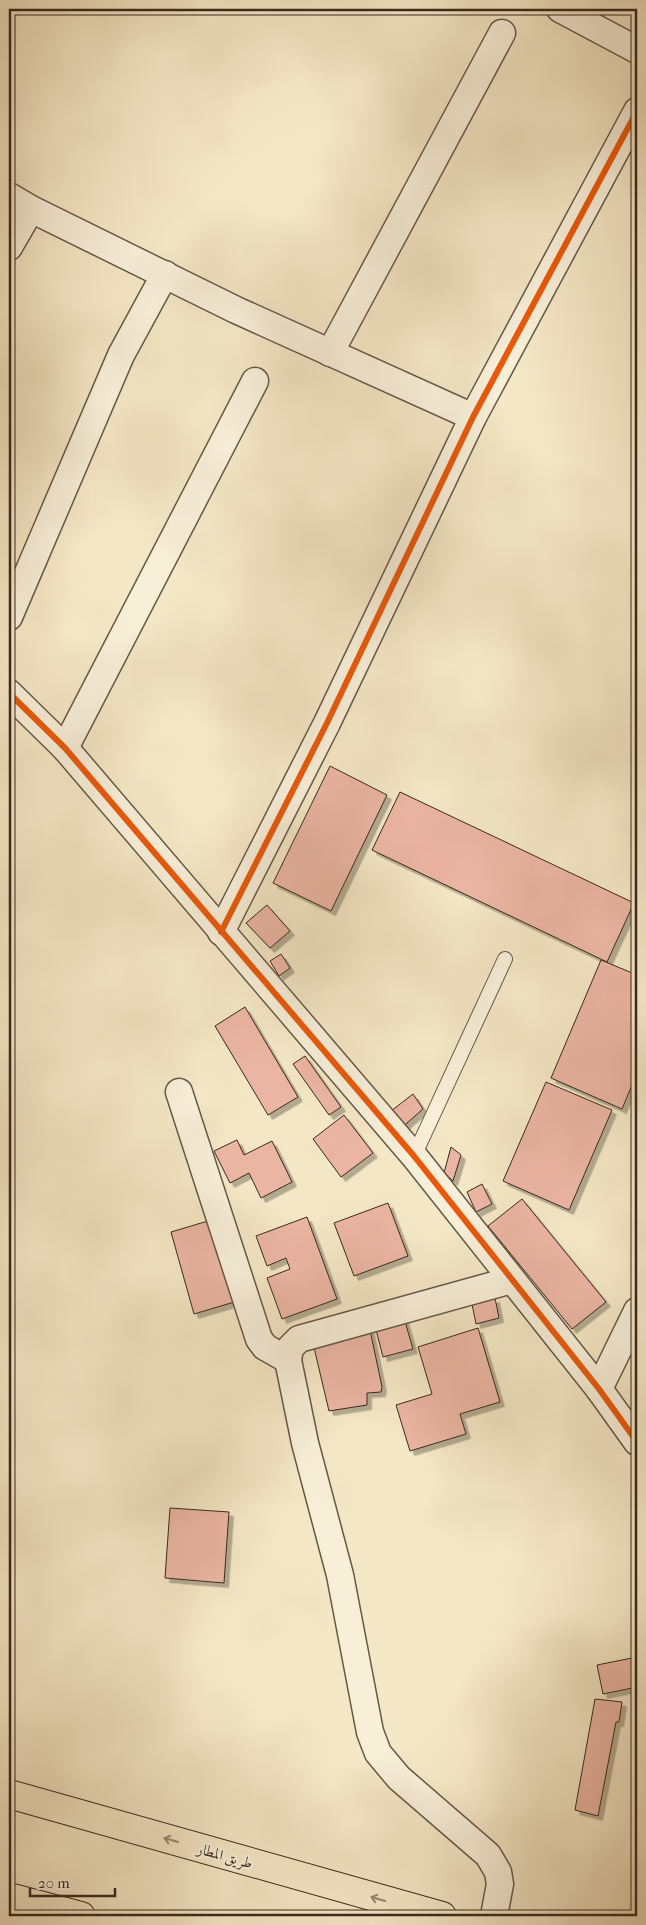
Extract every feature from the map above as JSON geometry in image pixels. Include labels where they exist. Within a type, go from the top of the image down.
[{"type":"highway","name":"طريق المطار","points":[[9,1794],[442,1916]]},
{"type":"highway","points":[[9,1897],[81,1916]]},
{"type":"street","points":[[560,9],[637,50]]},
{"type":"street","points":[[330,353],[502,33]]},
{"type":"street","points":[[220,932],[327,723],[473,418],[637,111]]},
{"type":"street","points":[[9,196],[31,209],[236,310],[473,418]]},
{"type":"street","points":[[9,247],[31,209]]},
{"type":"street","points":[[9,617],[121,355],[165,274]]},
{"type":"street","points":[[65,748],[255,381]]},
{"type":"street","points":[[9,693],[65,748],[220,932],[414,1156],[599,1390],[637,1442]]},
{"type":"street","points":[[178,1092],[259,1339],[264,1347],[288,1360]]},
{"type":"street","points":[[494,1916],[500,1884],[498,1872],[488,1855],[399,1778],[378,1753],[372,1739],[340,1575],[305,1443],[288,1360],[290,1348],[298,1339],[512,1280]]},
{"type":"street","points":[[599,1390],[637,1311]]},
{"type":"lane","points":[[414,1156],[505,959]]},
{"type":"building","points":[[330,766],[387,795],[331,911],[273,883]]},
{"type":"building","points":[[400,792],[634,903],[607,962],[372,850]]},
{"type":"building","points":[[267,905],[290,931],[270,948],[246,923]]},
{"type":"building","points":[[281,954],[290,968],[279,976],[270,961]]},
{"type":"building","points":[[601,960],[637,975],[637,1073],[622,1109],[551,1078]]},
{"type":"building","points":[[245,1007],[298,1097],[268,1115],[215,1026]]},
{"type":"building","points":[[305,1056],[341,1107],[329,1115],[293,1064]]},
{"type":"building","points":[[546,1082],[612,1110],[569,1210],[503,1181]]},
{"type":"building","points":[[413,1094],[423,1109],[399,1130],[386,1115]]},
{"type":"building","points":[[344,1115],[373,1153],[341,1177],[313,1139]]},
{"type":"building","points":[[237,1140],[244,1155],[272,1141],[292,1182],[261,1198],[249,1173],[230,1183],[214,1151]]},
{"type":"building","points":[[451,1147],[461,1155],[453,1181],[444,1173]]},
{"type":"building","points":[[482,1184],[492,1204],[476,1212],[467,1192]]},
{"type":"building","points":[[522,1199],[606,1302],[572,1329],[488,1226]]},
{"type":"building","points":[[388,1203],[408,1256],[354,1276],[334,1223]]},
{"type":"building","points":[[307,1217],[337,1299],[282,1319],[267,1278],[290,1269],[286,1258],[267,1266],[256,1236]]},
{"type":"building","points":[[218,1218],[241,1300],[194,1314],[171,1232]]},
{"type":"building","points":[[495,1298],[499,1318],[476,1324],[472,1304]]},
{"type":"building","points":[[404,1318],[413,1349],[383,1357],[375,1326]]},
{"type":"building","points":[[369,1325],[382,1387],[381,1392],[367,1393],[367,1405],[329,1411],[312,1339]]},
{"type":"building","points":[[478,1328],[500,1402],[460,1414],[466,1434],[410,1451],[396,1405],[432,1394],[418,1347]]},
{"type":"building","points":[[170,1508],[229,1512],[224,1583],[165,1578]]},
{"type":"building","points":[[637,1657],[637,1687],[603,1694],[597,1665]]},
{"type":"building","points":[[595,1699],[622,1702],[619,1722],[616,1722],[598,1816],[575,1810]]},
{"type":"cycle path","points":[[221,932],[327,723],[473,417],[637,111]]},
{"type":"cycle path","points":[[9,693],[65,748],[414,1156],[599,1389],[637,1442]]}]
